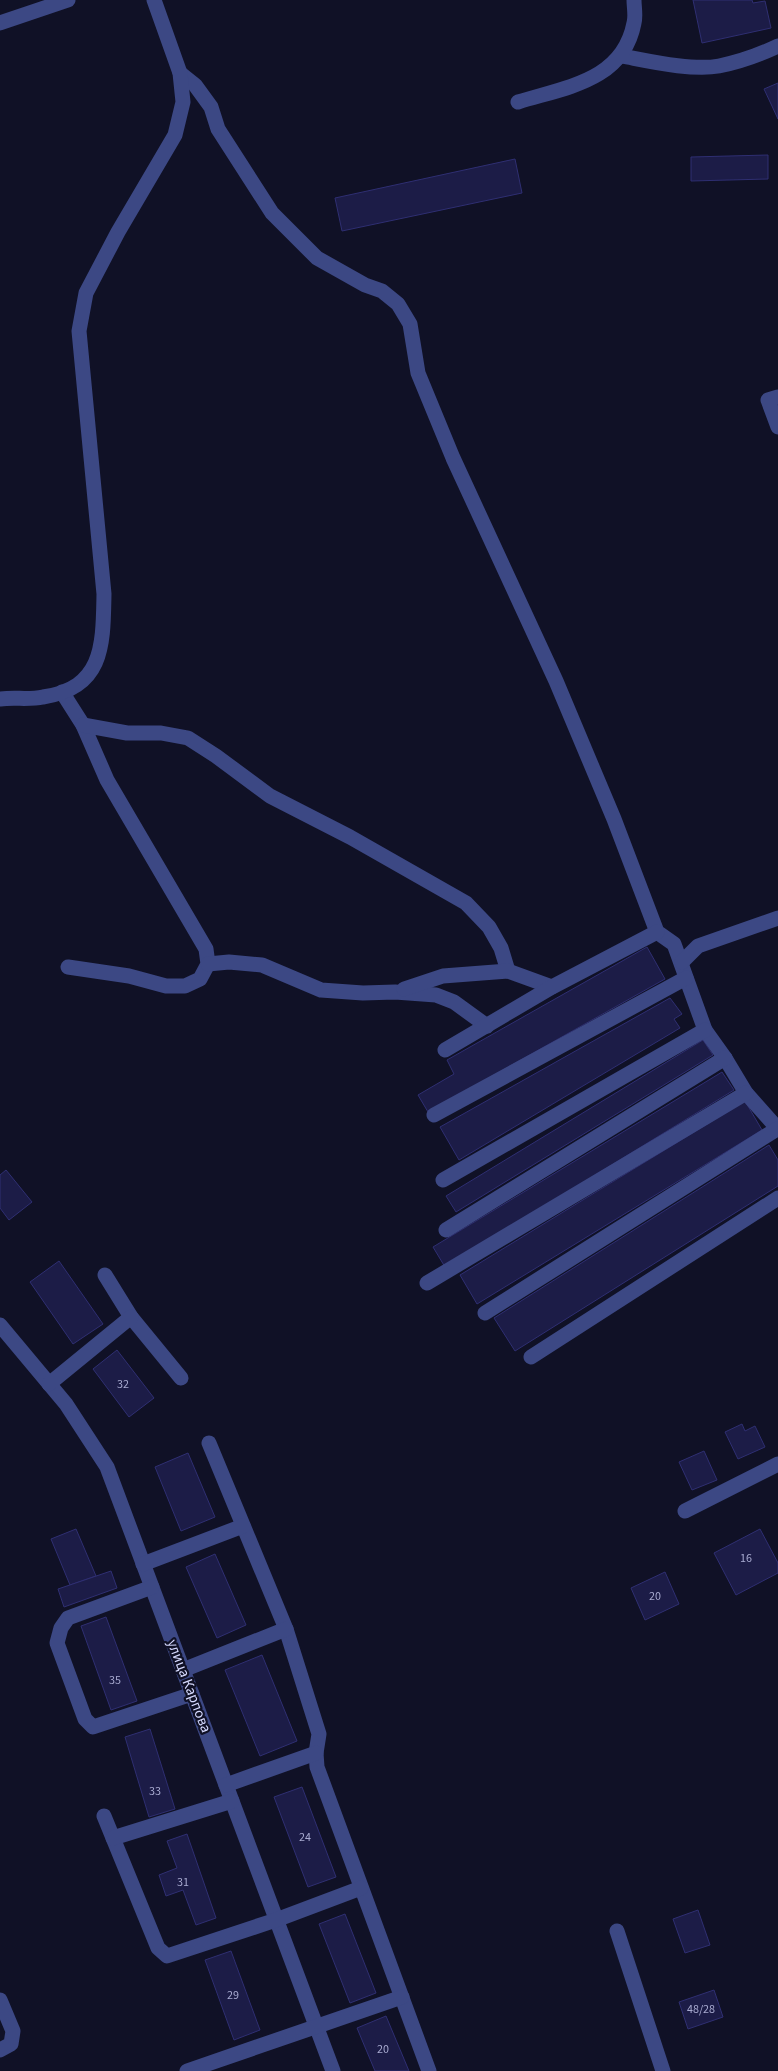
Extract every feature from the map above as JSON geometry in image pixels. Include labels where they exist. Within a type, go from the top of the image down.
[{"type":"street","points":[[0,23],[68,0]]},
{"type":"street","points":[[0,699],[42,698],[81,684],[96,665],[103,634],[104,594],[79,331],[86,293],[118,232],[175,136],[183,102],[180,73],[154,0]]},
{"type":"street","points":[[518,102],[572,86],[601,74],[622,56],[635,23],[634,0]]},
{"type":"street","points":[[622,56],[674,66],[717,66],[758,55],[778,46]]},
{"type":"street","points":[[180,73],[195,85],[211,107],[218,129],[272,213],[317,258],[365,285],[382,291],[398,304],[410,324],[418,373],[453,458],[556,681],[614,819],[657,932],[674,944],[705,1030],[746,1093],[778,1129],[485,1313]]},
{"type":"street","points":[[778,397],[768,400],[778,427]]},
{"type":"street","points":[[62,692],[83,725],[107,780],[206,949],[208,964],[200,979],[185,986],[166,986],[129,976],[68,967]]},
{"type":"street","points":[[83,725],[127,733],[161,733],[188,738],[270,796],[425,878],[466,903],[489,927],[501,948],[508,971]]},
{"type":"street","points":[[682,962],[698,946],[778,918]]},
{"type":"street","points":[[445,1050],[552,987],[657,932]]},
{"type":"street","points":[[208,964],[229,962],[262,965],[321,990],[363,994],[395,992],[436,995],[454,1002],[487,1026]]},
{"type":"street","points":[[395,992],[443,976],[508,971],[552,987]]},
{"type":"street","points":[[434,1115],[686,978]]},
{"type":"street","points":[[443,1180],[705,1030]]},
{"type":"street","points":[[446,1230],[725,1058]]},
{"type":"street","points":[[427,1283],[746,1093]]},
{"type":"street","points":[[531,1357],[778,1198]]},
{"type":"street","points":[[105,1275],[131,1317],[181,1378]]},
{"type":"street","points":[[49,1384],[131,1317]]},
{"type":"street","name":"улица Карпова","points":[[0,1325],[66,1404],[107,1467],[333,2071]]},
{"type":"street","points":[[209,1443],[286,1629],[319,1734],[316,1753],[317,1767],[429,2071]]},
{"type":"street","points":[[684,1511],[778,1464]]},
{"type":"street","points":[[143,1564],[243,1526]]},
{"type":"street","points":[[152,1587],[68,1618],[61,1628],[57,1643],[85,1719],[93,1727],[192,1694]]},
{"type":"street","points":[[183,1670],[286,1629]]},
{"type":"street","points":[[226,1785],[316,1753]]},
{"type":"street","points":[[113,1838],[232,1801]]},
{"type":"street","points":[[104,1816],[158,1948],[167,1956],[276,1920],[361,1888]]},
{"type":"street","points":[[617,1931],[663,2071]]},
{"type":"street","points":[[196,2070],[402,1997]]},
{"type":"street","points":[[0,2000],[13,2031],[11,2044],[0,2050]]},
{"type":"building","points":[[693,0],[752,0],[753,3],[765,1],[771,28],[702,43]]},
{"type":"building","points":[[778,83],[778,119],[764,89]]},
{"type":"building","points":[[768,155],[768,179],[691,181],[691,157]]},
{"type":"building","points":[[515,159],[522,193],[342,231],[335,198]]},
{"type":"building","points":[[647,947],[665,979],[428,1112],[418,1095],[454,1074],[447,1060]]},
{"type":"building","points":[[670,998],[682,1014],[674,1019],[680,1028],[459,1160],[440,1127]]},
{"type":"building","points":[[703,1040],[713,1055],[456,1212],[446,1196]]},
{"type":"building","points":[[722,1072],[734,1090],[445,1267],[433,1247]]},
{"type":"building","points":[[745,1101],[762,1130],[477,1304],[460,1275]]},
{"type":"building","points":[[769,1145],[778,1160],[778,1186],[515,1351],[494,1318]]},
{"type":"building","points":[[6,1170],[32,1202],[9,1220],[0,1208],[0,1175]]},
{"type":"building","points":[[59,1261],[103,1324],[73,1344],[30,1282]]},
{"type":"building","points":[[117,1350],[154,1398],[129,1417],[93,1369]]},
{"type":"building","points":[[742,1424],[745,1431],[755,1426],[765,1447],[738,1459],[725,1432]]},
{"type":"building","points":[[704,1451],[717,1480],[692,1490],[679,1462]]},
{"type":"building","points":[[188,1453],[215,1517],[181,1531],[155,1467]]},
{"type":"building","points":[[76,1529],[96,1576],[70,1585],[51,1539]]},
{"type":"building","points":[[760,1529],[778,1563],[778,1573],[736,1595],[714,1553]]},
{"type":"building","points":[[215,1554],[246,1625],[217,1638],[186,1567]]},
{"type":"building","points":[[111,1571],[117,1588],[64,1607],[58,1589]]},
{"type":"building","points":[[665,1572],[679,1604],[645,1620],[631,1588]]},
{"type":"building","points":[[106,1617],[137,1701],[111,1710],[81,1626]]},
{"type":"building","points":[[262,1655],[297,1741],[260,1756],[225,1670]]},
{"type":"building","points":[[150,1729],[175,1809],[149,1817],[125,1737]]},
{"type":"building","points":[[302,1787],[336,1877],[308,1887],[274,1797]]},
{"type":"building","points":[[187,1834],[216,1918],[196,1925],[183,1890],[166,1896],[159,1875],[177,1868],[167,1841]]},
{"type":"building","points":[[698,1910],[710,1945],[685,1953],[673,1919]]},
{"type":"building","points":[[345,1914],[376,1993],[350,2003],[319,1924]]},
{"type":"building","points":[[231,1951],[260,2030],[234,2040],[205,1960]]},
{"type":"building","points":[[714,1990],[723,2017],[688,2029],[679,2002]]},
{"type":"building","points":[[386,2016],[409,2071],[375,2071],[357,2028]]}]
